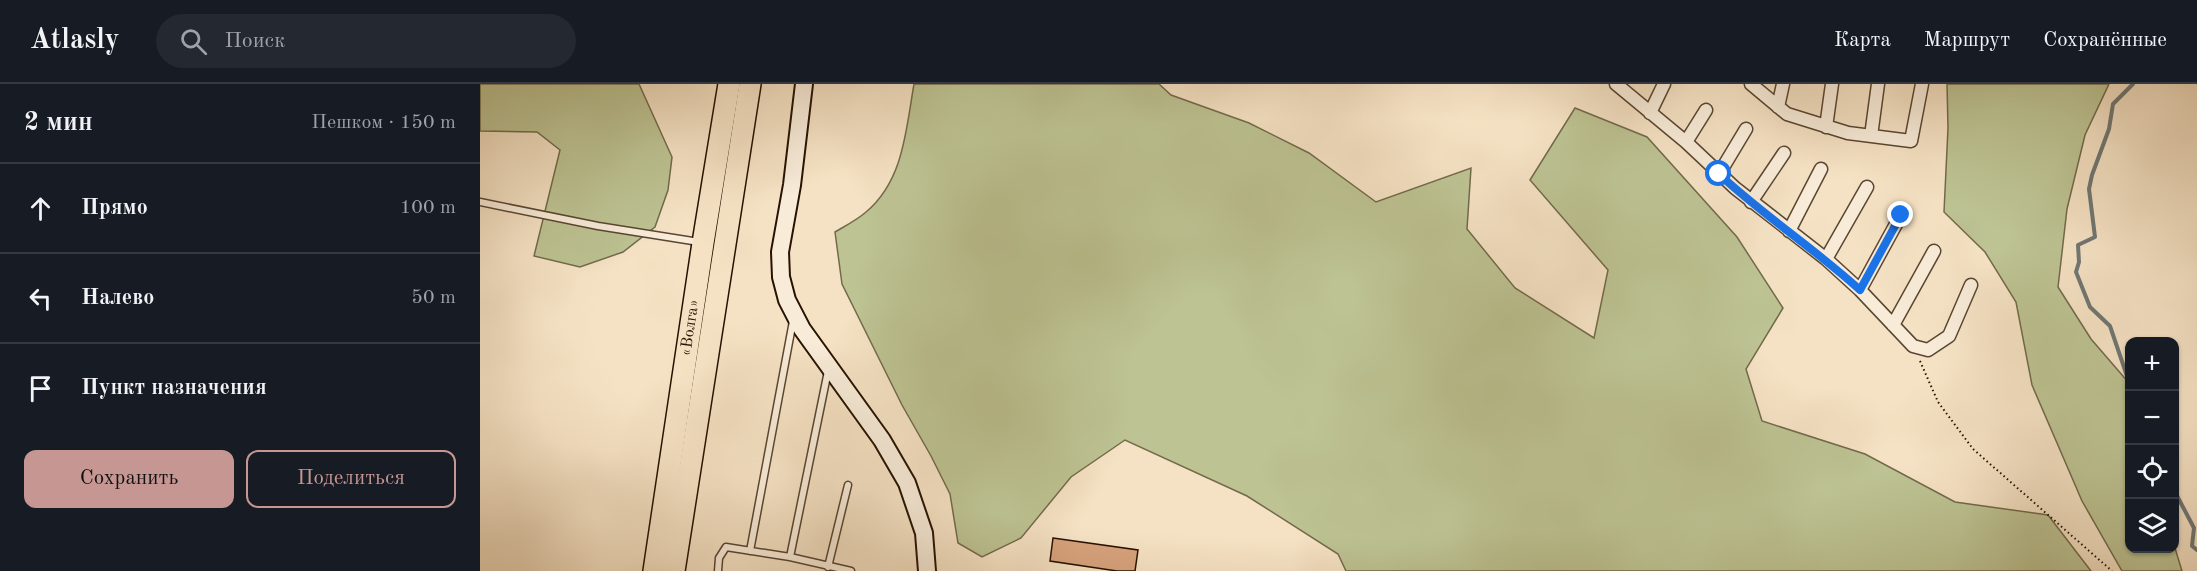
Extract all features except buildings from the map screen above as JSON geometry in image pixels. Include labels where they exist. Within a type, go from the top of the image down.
[{"type":"highway","name":"«Волга»","points":[[654,571],[729,84]]},
{"type":"highway","name":"«Волга»","points":[[674,571],[750,84]]},
{"type":"street","points":[[804,84],[792,185],[780,252],[781,277],[787,300],[801,328],[882,440],[907,483],[924,533],[927,571]]},
{"type":"street","points":[[1616,84],[1686,142],[1751,202],[1826,259],[1914,345],[1928,350],[1949,336],[1971,285]]},
{"type":"street","points":[[1650,113],[1664,84]]},
{"type":"street","points":[[1751,84],[1787,114],[1848,134],[1911,141],[1922,84]]},
{"type":"street","points":[[1778,107],[1783,84]]},
{"type":"street","points":[[1826,127],[1832,84]]},
{"type":"street","points":[[1871,136],[1878,84]]},
{"type":"street","points":[[1686,142],[1706,110]]},
{"type":"street","points":[[1719,174],[1746,129]]},
{"type":"street","points":[[1751,202],[1784,153]]},
{"type":"street","points":[[1789,231],[1821,169]]},
{"type":"street","points":[[1826,259],[1867,186]]},
{"type":"street","points":[[1860,290],[1901,215]]},
{"type":"street","points":[[1893,325],[1934,251]]},
{"type":"lane","points":[[480,202],[598,226],[703,243]]},
{"type":"lane","points":[[750,551],[794,314]]},
{"type":"lane","points":[[790,557],[829,368]]},
{"type":"lane","points":[[828,567],[848,485]]},
{"type":"lane","points":[[717,571],[719,558],[726,547],[790,557],[851,571]]},
{"type":"path","points":[[1914,345],[1938,402],[1973,449],[2112,571]]},
{"type":"green space","points":[[480,84],[639,84],[672,157],[668,190],[655,227],[623,252],[580,267],[534,256],[560,150],[537,132],[480,131]]},
{"type":"green space","points":[[914,84],[1159,84],[1171,95],[1249,123],[1309,153],[1376,202],[1471,168],[1467,229],[1515,288],[1594,338],[1608,270],[1530,180],[1575,108],[1647,137],[1737,237],[1783,308],[1746,369],[1762,421],[1865,454],[1955,502],[2048,515],[2091,571],[1346,571],[1338,554],[1247,496],[1125,440],[1071,477],[1021,538],[982,557],[958,543],[950,494],[902,405],[842,284],[835,232],[866,212],[879,199],[888,185],[901,153]]},
{"type":"green space","points":[[1947,84],[2109,84],[2085,135],[2067,209],[2058,287],[2091,339],[2125,378],[2125,553],[2177,553],[2182,571],[2122,571],[2082,501],[2032,385],[2016,302],[1985,252],[1944,212],[1948,128]]},
{"type":"waterway","points":[[2125,370],[2110,326],[2090,307],[2076,272],[2079,262],[2078,245],[2095,237],[2089,189],[2109,129],[2113,104],[2133,84]]},
{"type":"waterway","points":[[2179,499],[2194,528],[2192,546],[2197,550]]},
{"type":"route","points":[[1719,174],[1826,259],[1860,290],[1901,215]]}]
